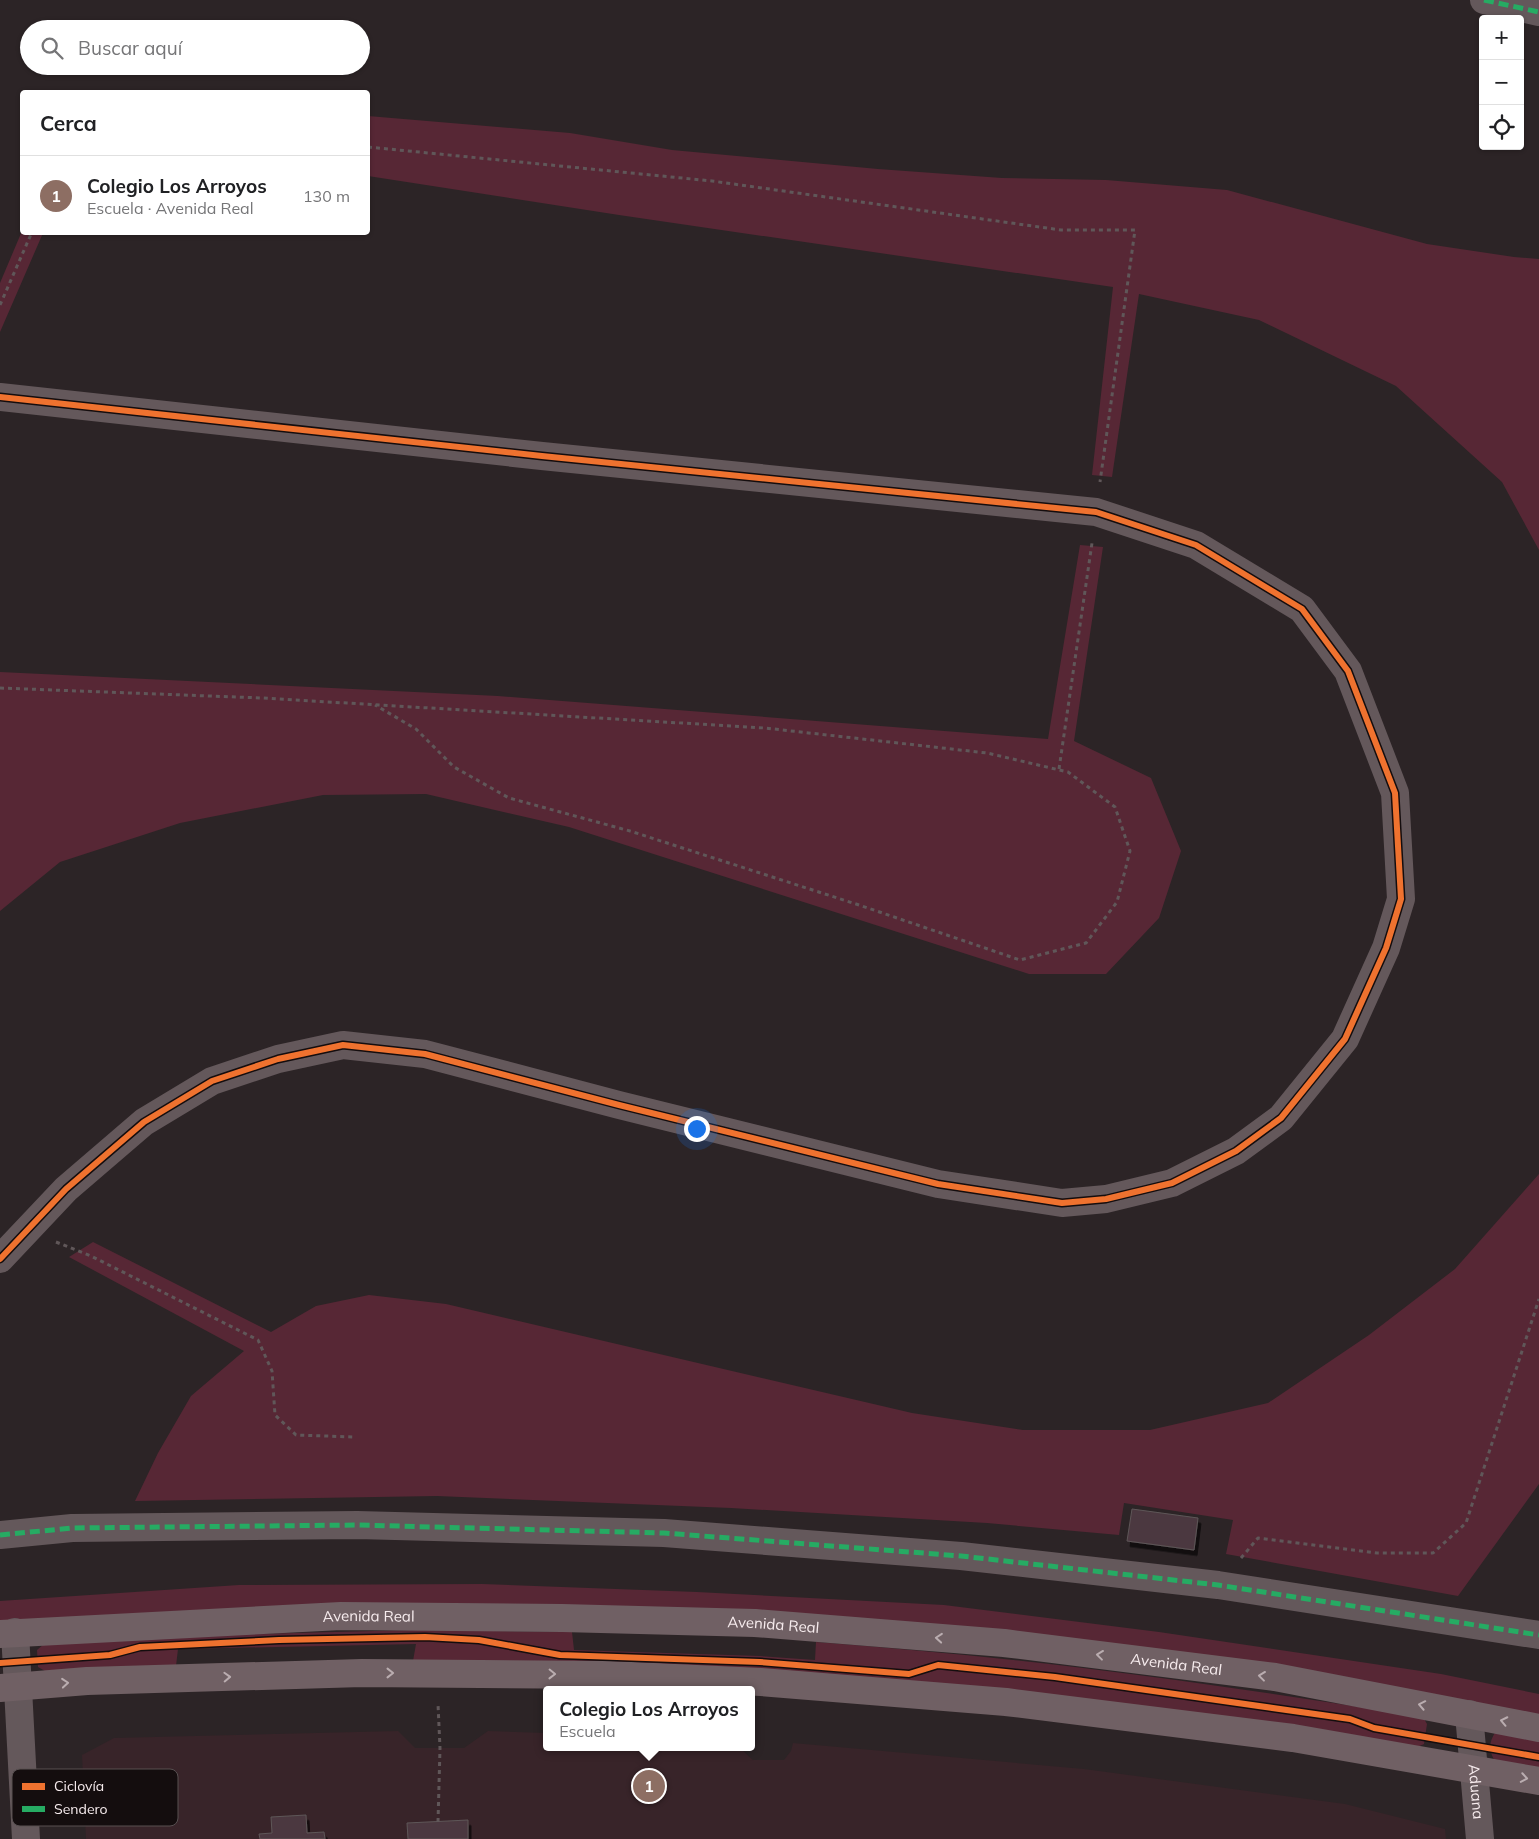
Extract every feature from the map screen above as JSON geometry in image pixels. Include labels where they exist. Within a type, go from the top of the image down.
[{"type":"main road","name":"Avenida Real","points":[[7,1633],[341,1616],[755,1623],[1004,1643],[1265,1676],[1539,1728]]},
{"type":"main road","points":[[8,1687],[107,1680],[362,1673],[610,1675],[761,1682],[1006,1702],[1294,1738],[1539,1781]]},
{"type":"street","points":[[1484,0],[1539,12]]},
{"type":"street","points":[[0,397],[542,456],[1096,512],[1196,545],[1302,609],[1348,670],[1395,793],[1401,899],[1386,948],[1345,1039],[1281,1118],[1236,1151],[1172,1183],[1106,1199],[1062,1203],[938,1184],[619,1106],[425,1054],[343,1044],[278,1059],[212,1081],[144,1122],[66,1189],[0,1259]]},
{"type":"street","points":[[0,1534],[72,1528],[347,1525],[664,1534],[961,1556],[1218,1585],[1539,1636]]},
{"type":"street","points":[[7,1633],[8,1687],[18,1769]]},
{"type":"street","name":"Aduana","points":[[1469,1714],[1476,1769],[1480,1839]]},
{"type":"street","points":[[24,1826],[26,1839]]},
{"type":"path","points":[[370,147],[712,181],[1061,230],[1134,230],[1059,769]]},
{"type":"path","points":[[0,305],[31,235]]},
{"type":"path","points":[[0,688],[262,698],[765,728],[986,753],[1068,772],[1115,807],[1130,851],[1117,902],[1086,942],[1020,960],[639,834],[509,798],[454,767],[416,729],[375,705]]},
{"type":"path","points":[[27,1231],[91,1256],[258,1340],[272,1371],[275,1415],[296,1435],[354,1437]]},
{"type":"path","points":[[1218,1585],[1258,1538],[1377,1553],[1433,1553],[1466,1523],[1539,1299]]},
{"type":"path","points":[[436,1673],[440,1748],[438,1822]]},
{"type":"shaded area","points":[[370,116],[570,133],[672,150],[878,169],[1002,178],[1106,180],[1227,190],[1427,244],[1539,259],[1539,550],[1502,482],[1396,386],[1259,320],[1139,294],[1112,477],[1092,475],[1113,287],[619,215],[370,176]]},
{"type":"shaded area","points":[[20,235],[42,235],[0,332],[0,283]]},
{"type":"shaded area","points":[[1080,545],[1103,547],[1074,741],[1151,778],[1181,851],[1159,918],[1106,974],[1029,974],[569,827],[426,794],[323,795],[180,823],[60,862],[0,911],[0,672],[498,696],[1048,739]]},
{"type":"shaded area","points":[[1539,1174],[1539,1484],[1458,1596],[1226,1554],[1233,1520],[1124,1503],[1119,1535],[987,1523],[731,1508],[437,1496],[135,1501],[158,1453],[191,1396],[244,1351],[69,1257],[93,1242],[271,1332],[316,1306],[369,1295],[446,1304],[912,1413],[1023,1430],[1150,1430],[1268,1403],[1369,1335],[1455,1269]]},
{"type":"shaded area","points":[[482,1584],[697,1592],[944,1605],[1159,1632],[1441,1674],[1539,1694],[1539,1728],[1469,1714],[755,1623],[0,1634],[0,1601],[239,1585]]},
{"type":"shaded area","points":[[416,1630],[572,1632],[574,1650],[760,1656],[815,1660],[816,1642],[1016,1660],[1168,1679],[1423,1717],[1427,1724],[1424,1744],[1415,1748],[755,1691],[755,1686],[701,1686],[413,1661],[416,1644],[178,1649],[176,1666],[45,1671],[38,1667],[37,1650],[44,1644],[175,1636]]},
{"type":"shaded area","points":[[398,1731],[415,1748],[464,1748],[488,1731],[543,1733],[543,1751],[743,1751],[753,1760],[784,1760],[791,1751],[793,1743],[1084,1769],[1345,1804],[1445,1829],[1446,1839],[86,1839],[85,1826],[178,1826],[178,1769],[83,1769],[82,1755],[114,1738]]},
{"type":"shaded area","points":[[1496,1731],[1539,1739],[1539,1772],[1498,1766],[1490,1748],[1491,1740]]},
{"type":"building","points":[[1132,1509],[1198,1518],[1194,1550],[1127,1541]]},
{"type":"building","points":[[306,1815],[307,1833],[324,1832],[325,1839],[260,1839],[259,1834],[272,1833],[271,1817]]},
{"type":"building","points":[[468,1820],[468,1839],[408,1839],[407,1823]]},
{"type":"marked path","points":[[1484,0],[1539,12]]},
{"type":"marked path","points":[[0,1535],[72,1528],[357,1525],[664,1533],[961,1556],[1218,1585],[1539,1635]]},
{"type":"cycle path","points":[[0,397],[542,456],[1096,512],[1196,545],[1302,609],[1348,671],[1395,793],[1401,899],[1386,948],[1345,1039],[1281,1118],[1236,1151],[1172,1183],[1106,1199],[1062,1203],[938,1184],[619,1105],[425,1054],[343,1045],[278,1059],[212,1081],[144,1122],[66,1189],[0,1259]]},
{"type":"cycle path","points":[[0,1663],[110,1655],[140,1647],[279,1640],[425,1637],[479,1640],[560,1655],[760,1662],[909,1674],[938,1665],[1055,1677],[1350,1719],[1374,1728],[1539,1757]]},
{"type":"place","name":"Colegio Los Arroyos","points":[[649,1786]]}]
